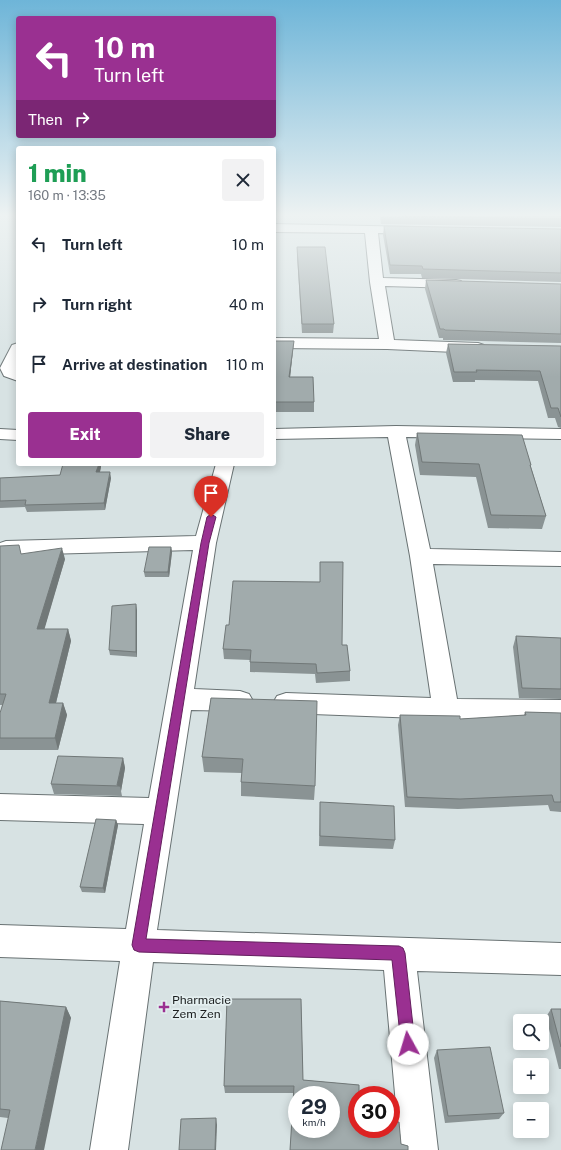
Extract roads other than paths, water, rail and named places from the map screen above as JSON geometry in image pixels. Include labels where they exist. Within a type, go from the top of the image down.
[{"type":"street","points":[[376,270],[387,344]]},
{"type":"street","points":[[377,282],[469,284]]},
{"type":"street","points":[[276,342],[494,348]]},
{"type":"street","points":[[16,352],[8,368],[12,374],[16,375]]},
{"type":"street","points":[[276,434],[396,431],[561,434]]},
{"type":"street","points":[[396,431],[421,556],[446,709]]},
{"type":"street","points":[[0,434],[16,435]]},
{"type":"street","points":[[109,1150],[139,945],[205,543],[224,466]]},
{"type":"street","points":[[0,550],[6,548],[205,543]]},
{"type":"street","points":[[421,556],[561,559]]},
{"type":"street","points":[[180,699],[446,709],[561,711]]},
{"type":"street","points":[[0,807],[161,811]]},
{"type":"street","points":[[0,941],[561,959]]},
{"type":"street","points":[[399,953],[419,1150]]},
{"type":"place","name":"Pharmacie Zem Zen","points":[[164,1007]]}]
